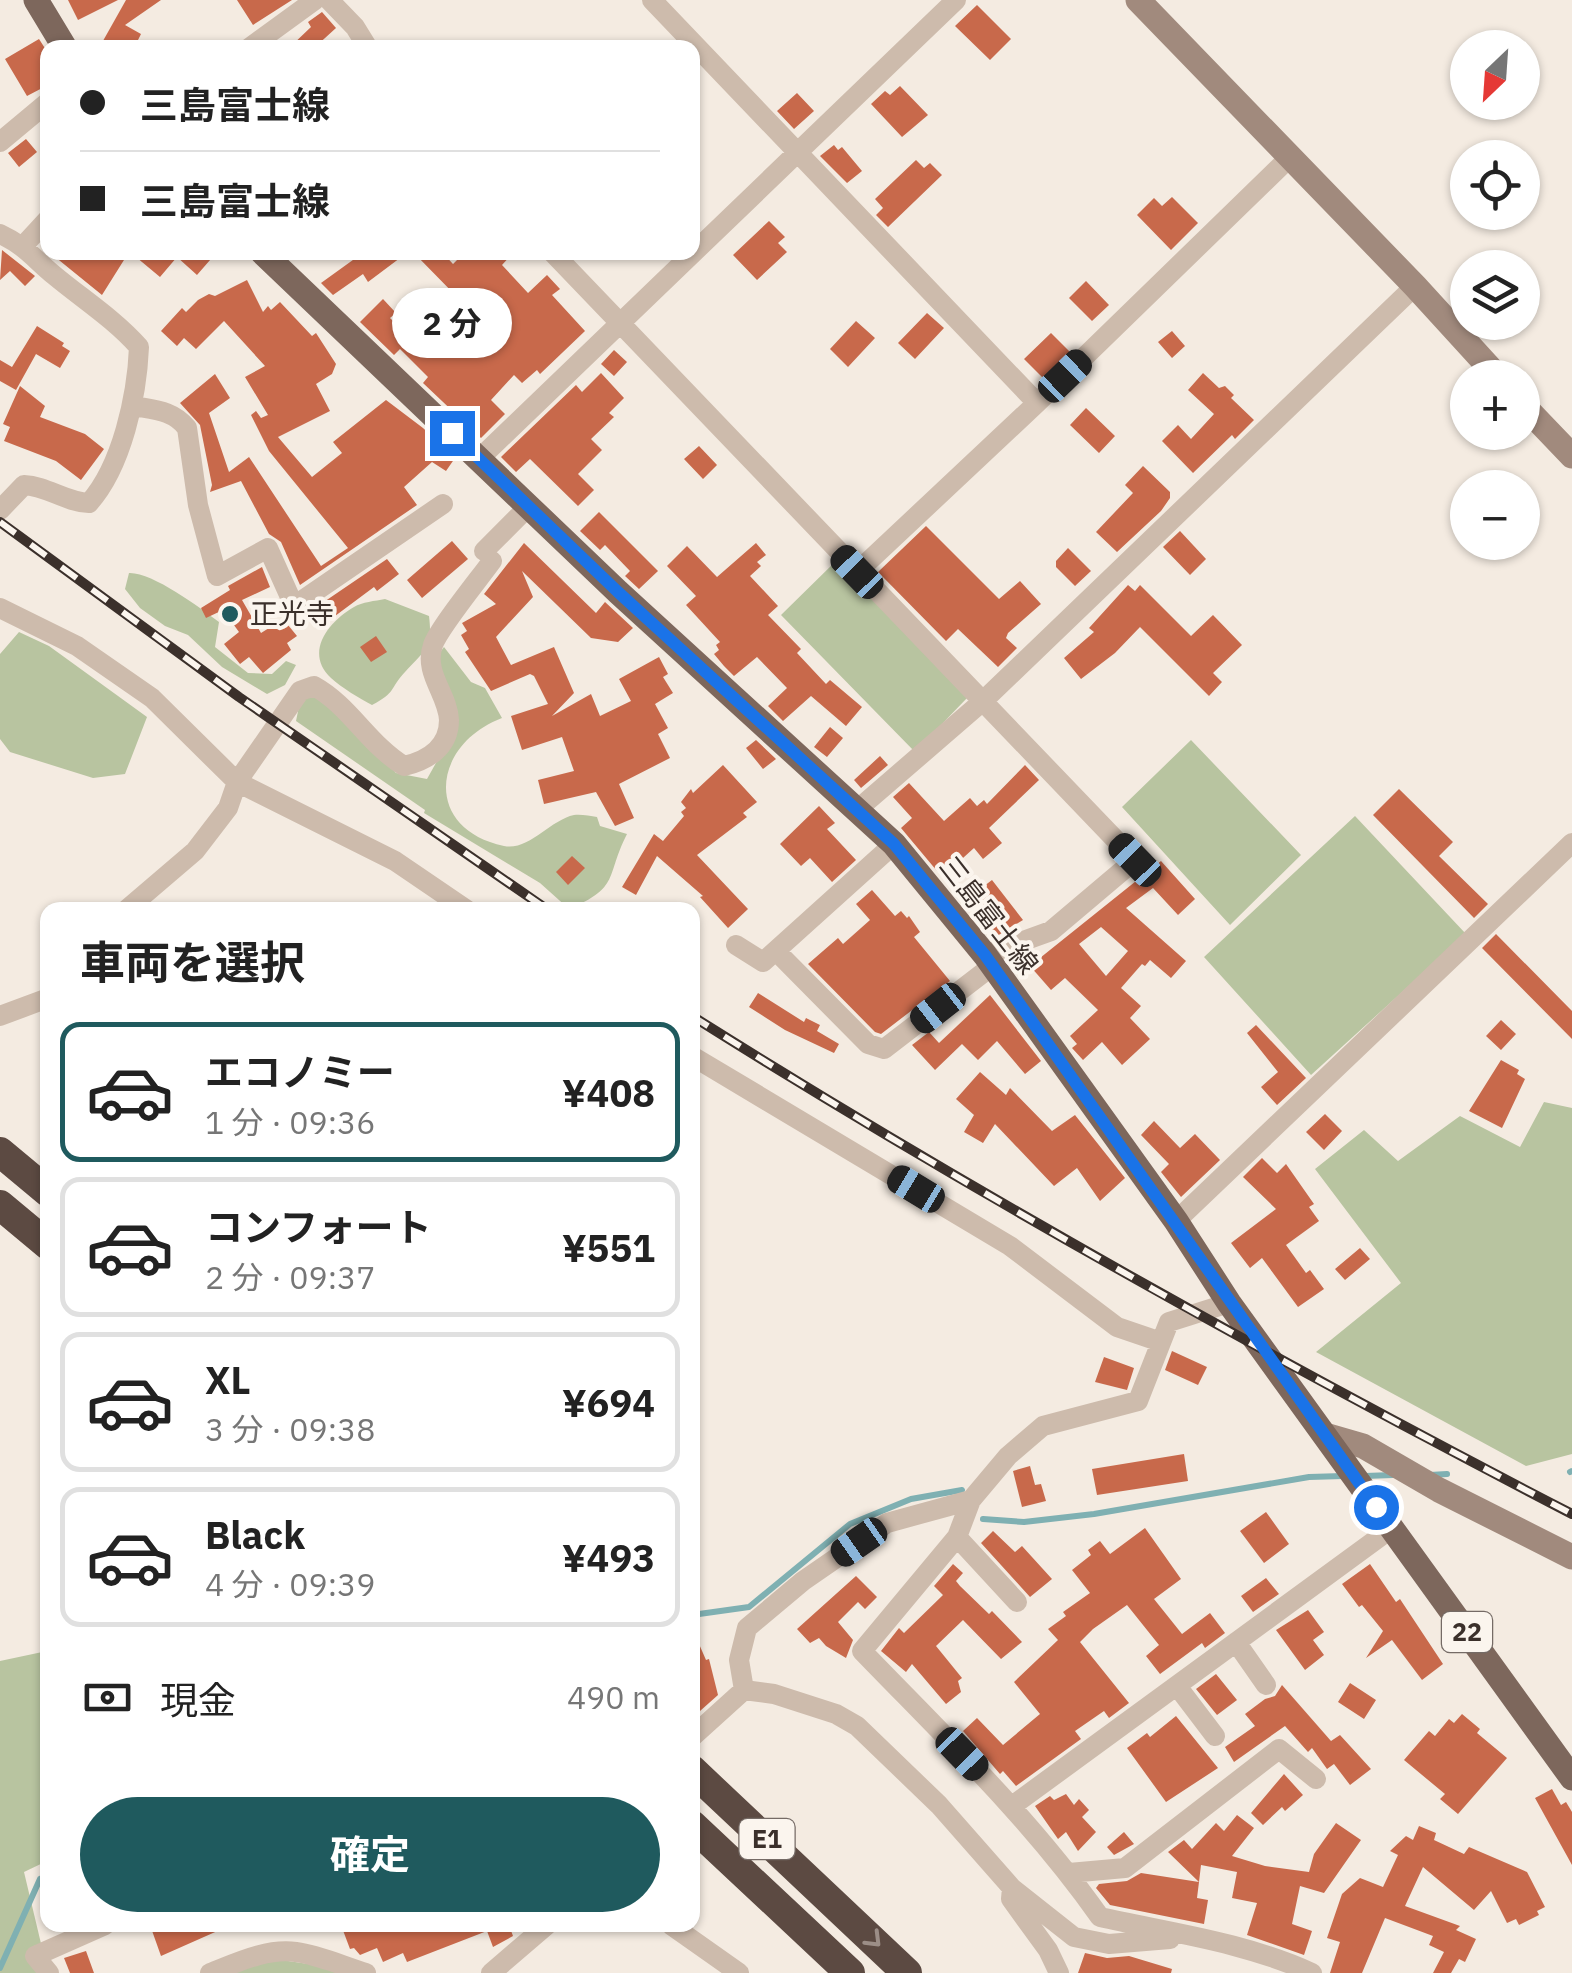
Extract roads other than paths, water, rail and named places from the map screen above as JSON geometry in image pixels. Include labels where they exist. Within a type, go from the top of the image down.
[{"type":"highway","points":[[0,1152],[40,1185]]},
{"type":"highway","points":[[0,1204],[40,1238]]},
{"type":"highway","name":"E1","points":[[700,1777],[907,1973]]},
{"type":"highway","name":"E1","points":[[700,1833],[850,1973]]},
{"type":"main road","points":[[36,0],[60,40]]},
{"type":"main road","name":"三島富士線","points":[[270,260],[528,507],[894,844],[988,961],[1572,1778]]},
{"type":"street","points":[[259,40],[315,0]]},
{"type":"street","points":[[330,0],[363,40]]},
{"type":"street","points":[[652,0],[690,40]]},
{"type":"street","points":[[700,249],[956,0]]},
{"type":"street","points":[[1138,0],[1483,360]]},
{"type":"street","points":[[700,51],[1037,403]]},
{"type":"street","points":[[0,142],[40,109]]},
{"type":"street","points":[[857,572],[1290,157]]},
{"type":"street","points":[[24,245],[40,227]]},
{"type":"street","points":[[0,234],[24,245],[52,274],[121,326],[139,347],[133,406],[102,488],[89,503],[73,502],[37,485],[24,484],[0,510]]},
{"type":"street","points":[[559,260],[1135,860],[1051,931],[988,961],[884,1049],[868,1044],[776,951]]},
{"type":"street","points":[[479,459],[689,260]]},
{"type":"street","points":[[858,809],[983,701],[1415,286]]},
{"type":"street","points":[[133,406],[168,412],[180,418],[187,428],[198,505],[216,576],[268,548],[294,606],[443,504]]},
{"type":"street","points":[[1540,423],[1572,456]]},
{"type":"street","points":[[136,902],[195,852],[228,808],[242,776],[300,691],[314,686],[335,698],[380,751],[404,766],[424,762],[440,748],[449,720],[431,672],[433,645],[488,556],[528,507]]},
{"type":"street","points":[[0,608],[77,646],[152,698],[242,776],[395,861],[455,902]]},
{"type":"street","points":[[1176,1222],[1572,842]]},
{"type":"street","points":[[736,945],[764,962],[894,844]]},
{"type":"street","points":[[0,1016],[40,1001]]},
{"type":"street","points":[[700,1061],[1010,1246],[1117,1328],[1162,1342]]},
{"type":"street","points":[[1229,1303],[1169,1322],[1138,1401],[1044,1426],[1008,1456],[970,1500],[957,1536],[862,1651],[1012,1806],[1069,1873],[1100,1917],[1223,1941],[1312,1973]]},
{"type":"street","points":[[1325,1435],[1363,1446],[1572,1557]]},
{"type":"street","points":[[744,1690],[739,1660],[747,1628],[803,1581],[886,1523],[970,1500]]},
{"type":"street","points":[[1012,1806],[1392,1528]]},
{"type":"street","points":[[957,1536],[1017,1602]]},
{"type":"street","points":[[1236,1642],[1266,1685]]},
{"type":"street","points":[[1177,1686],[1214,1736]]},
{"type":"street","points":[[700,1730],[744,1690],[774,1694],[836,1714],[857,1726],[939,1805],[1012,1888],[1074,1937],[1109,1944],[1167,1941],[1175,1934]]},
{"type":"street","points":[[1069,1873],[1125,1868],[1279,1748],[1316,1779]]},
{"type":"street","points":[[1012,1888],[1011,1900],[1048,1950],[1058,1973]]},
{"type":"street","points":[[49,1973],[34,1956],[89,1932]]},
{"type":"street","points":[[491,1973],[539,1932]]},
{"type":"street","points":[[682,1932],[739,1973]]},
{"type":"street","points":[[210,1973],[254,1956],[297,1952],[366,1973]]},
{"type":"waterway","points":[[1430,1475],[1447,1474]]},
{"type":"waterway","points":[[1365,1476],[1393,1475]]},
{"type":"waterway","points":[[983,1519],[1024,1522],[1094,1514],[1309,1477],[1343,1476]]},
{"type":"waterway","points":[[700,1614],[749,1607],[850,1524],[911,1499],[962,1490]]},
{"type":"waterway","points":[[0,1968],[40,1879]]},
{"type":"railway","points":[[0,522],[239,697],[536,902]]},
{"type":"railway","points":[[700,1021],[908,1148],[1127,1274],[1572,1514]]},
{"type":"place","name":"正光寺","points":[[230,614]]}]
